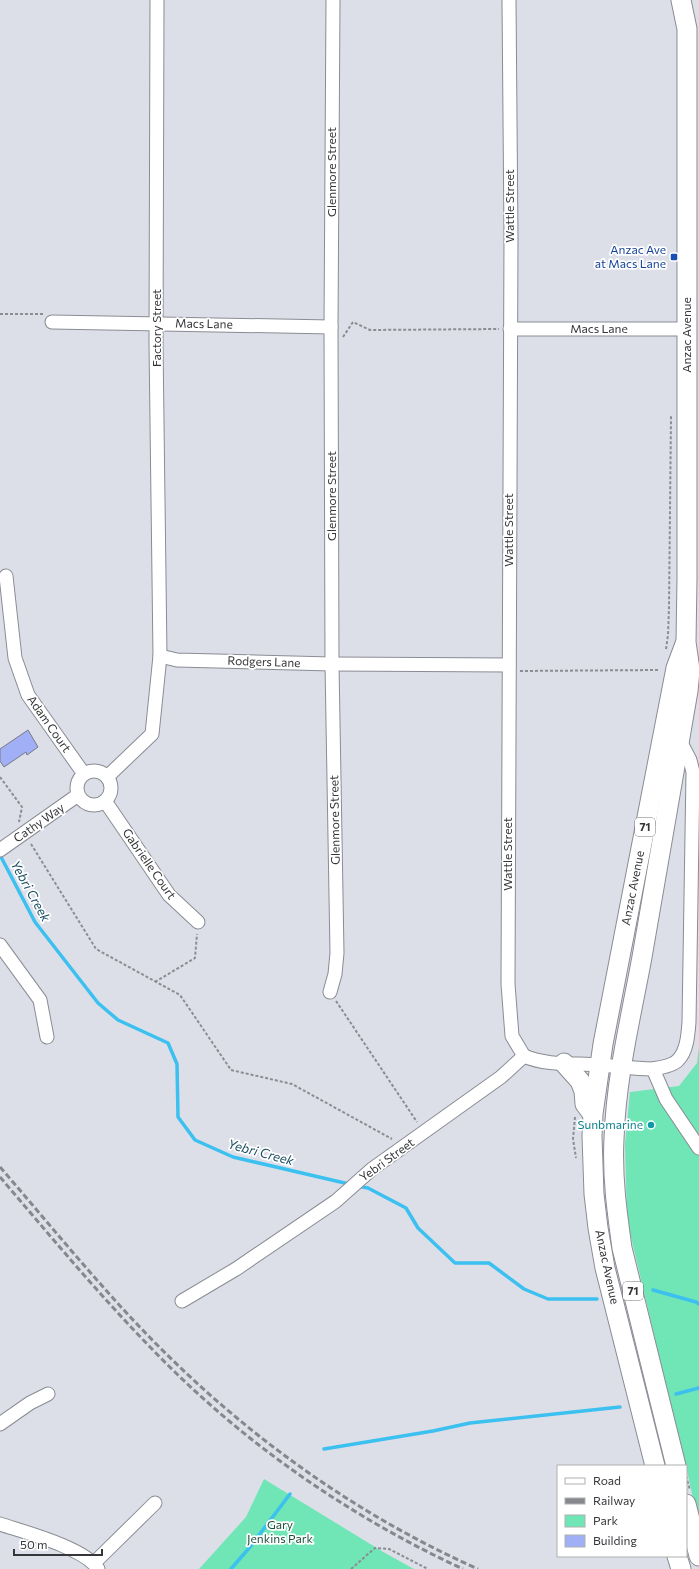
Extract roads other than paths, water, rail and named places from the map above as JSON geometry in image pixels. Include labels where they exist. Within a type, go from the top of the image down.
[{"type":"highway","name":"Anzac Avenue","points":[[676,1465],[629,1275],[618,1220],[613,1167],[614,1139],[621,1066],[642,958],[690,670],[686,642],[693,578],[687,329],[687,29],[681,0]]},
{"type":"highway","name":"Anzac Avenue","points":[[687,29],[694,0]]},
{"type":"highway","name":"Anzac Avenue","points":[[655,1465],[605,1268],[598,1228],[592,1168],[593,1114],[604,1037],[676,668],[686,642]]},
{"type":"highway","points":[[564,1063],[580,1081],[584,1091],[585,1104],[593,1114]]},
{"type":"highway","points":[[687,1508],[699,1556]]},
{"type":"highway","points":[[677,1557],[681,1569]]},
{"type":"street","name":"Factory Street","points":[[157,0],[156,323],[160,656]]},
{"type":"street","name":"Glenmore Street","points":[[330,992],[335,974],[337,953],[332,664],[331,327],[333,0]]},
{"type":"street","name":"Wattle Street","points":[[509,0],[510,329],[508,984],[512,1036],[524,1056]]},
{"type":"street","name":"Macs Lane","points":[[52,322],[331,327]]},
{"type":"street","name":"Macs Lane","points":[[510,329],[687,329]]},
{"type":"street","name":"Adam Court","points":[[6,576],[14,658],[28,695],[84,774]]},
{"type":"street","name":"Rodgers Lane","points":[[160,656],[177,660],[332,664],[509,665]]},
{"type":"street","points":[[108,778],[152,734],[160,656]]},
{"type":"street","points":[[524,1056],[533,1060],[653,1069],[678,1061],[684,1051],[688,1037],[687,859],[693,772],[690,760],[679,739]]},
{"type":"street","points":[[94,771],[99,772],[108,778],[111,787],[110,792],[105,801],[101,804],[90,805],[81,800],[78,795],[76,786],[80,777],[84,774],[94,771]]},
{"type":"street","name":"Cathy Way","points":[[0,850],[78,795]]},
{"type":"street","name":"Gabrielle Court","points":[[105,801],[169,895],[198,922]]},
{"type":"street","points":[[0,945],[40,1000],[47,1037]]},
{"type":"street","name":"Yebri Street","points":[[182,1301],[236,1269],[336,1201],[372,1169],[502,1077],[524,1056]]},
{"type":"street","points":[[653,1069],[666,1099],[699,1148]]},
{"type":"street","points":[[0,1424],[30,1403],[48,1394]]},
{"type":"street","points":[[0,1524],[66,1547],[96,1566],[155,1503]]},
{"type":"waterway","name":"Yebri Creek","points":[[0,855],[35,922],[98,1003],[118,1020],[168,1043],[177,1064],[178,1117],[195,1140],[233,1157],[349,1184]]},
{"type":"waterway","name":"Yebri Creek","points":[[357,1186],[368,1188],[406,1208],[418,1228],[455,1263],[489,1263],[524,1289],[548,1299],[597,1299]]},
{"type":"waterway","name":"Yebri Creek","points":[[653,1290],[699,1304]]},
{"type":"waterway","points":[[676,1394],[699,1388]]},
{"type":"waterway","points":[[324,1449],[433,1431],[470,1423],[620,1407]]},
{"type":"waterway","points":[[231,1569],[250,1547],[290,1494]]},
{"type":"railway","points":[[0,1167],[83,1265],[135,1322],[173,1360],[252,1431],[294,1463],[383,1521],[478,1569]]},
{"type":"railway","points":[[0,1177],[87,1279],[132,1328],[179,1376],[243,1433],[277,1459],[349,1508],[386,1530],[463,1569]]},
{"type":"place","name":"Anzac Ave at Macs Lane","points":[[674,257]]},
{"type":"place","name":"Sunbmarine","points":[[651,1125]]},
{"type":"park label","name":"Gary Jenkins Park","points":[[280,1532]]}]
